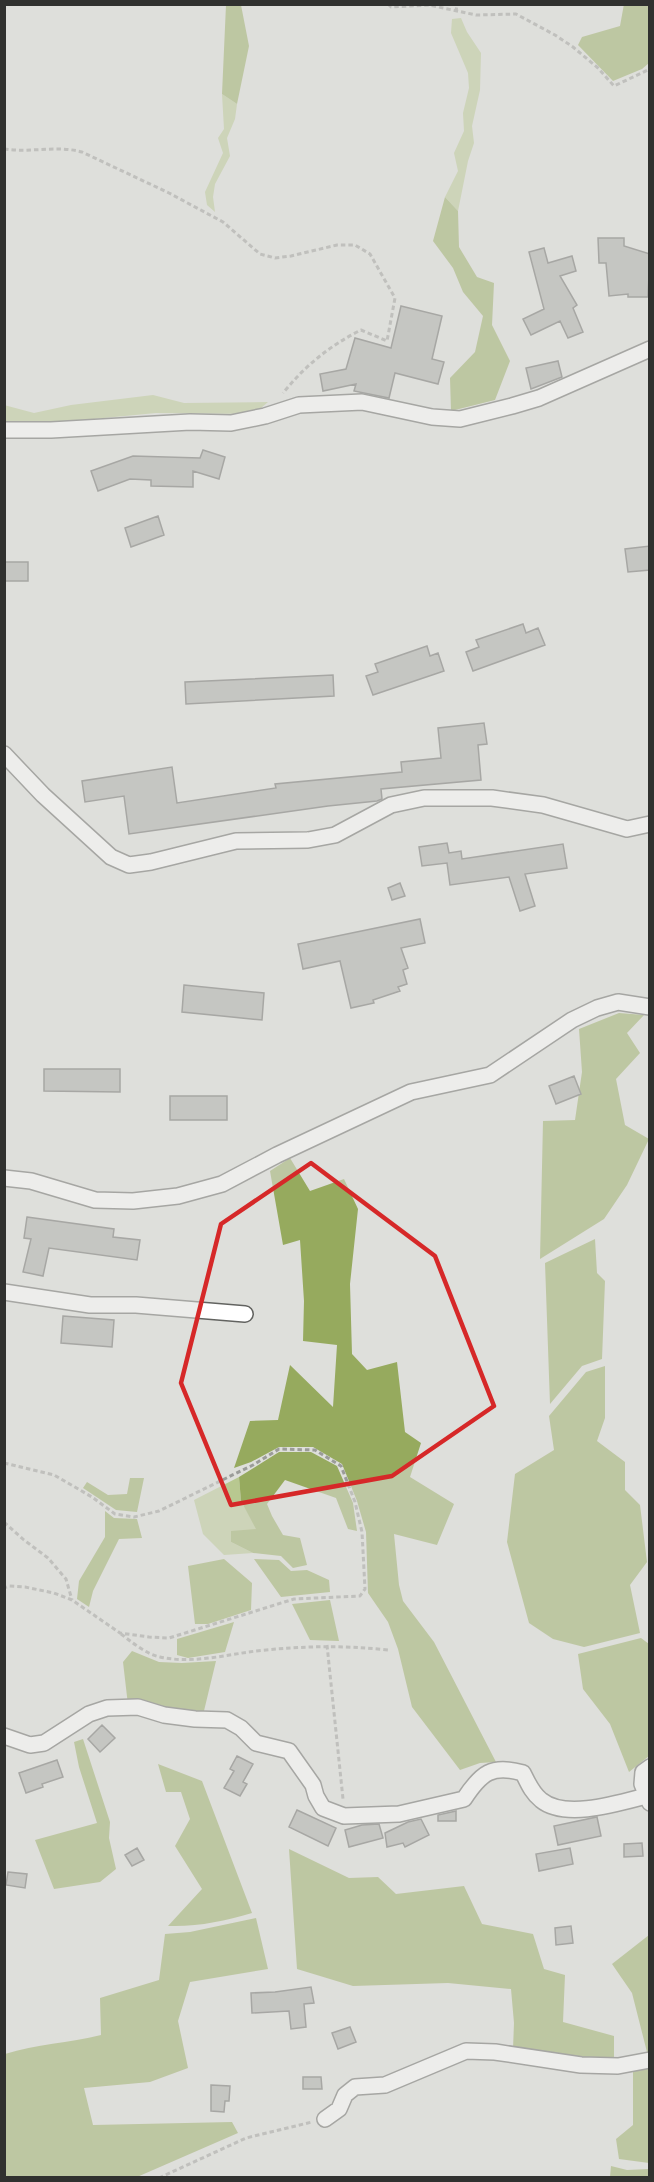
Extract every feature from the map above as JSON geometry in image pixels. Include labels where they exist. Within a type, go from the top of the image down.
[{"type":"street","points":[[4,430],[51,430],[190,422],[231,423],[265,416],[299,405],[362,402],[432,417],[460,419],[539,398],[650,349]]},
{"type":"street","points":[[4,754],[43,795],[111,857],[129,865],[236,842],[308,840],[335,835],[392,805],[423,798],[492,798],[543,805],[627,829],[650,824]]},
{"type":"street","points":[[4,1178],[31,1181],[95,1200],[133,1201],[177,1196],[222,1184],[276,1155],[411,1092],[490,1074],[572,1020],[597,1008],[618,1002],[650,1007]]},
{"type":"street","points":[[4,1292],[90,1305],[136,1305],[245,1314]]},
{"type":"street","points":[[4,1736],[30,1745],[44,1743],[89,1714],[107,1708],[138,1707],[164,1715],[227,1720],[241,1728],[256,1743],[289,1751],[313,1785],[323,1808],[345,1816],[399,1814],[464,1799],[473,1784],[489,1772],[505,1768],[523,1773],[531,1790],[542,1802],[565,1809],[584,1810],[648,1800],[642,1784],[643,1772],[650,1767]]},
{"type":"street","points":[[325,2119],[339,2109],[345,2095],[355,2087],[385,2085],[466,2051],[495,2052],[581,2065],[618,2066],[650,2060]]},
{"type":"path","points":[[388,4],[391,7],[429,5],[476,15],[516,14],[555,34],[573,47],[598,68],[614,86],[650,69]]},
{"type":"path","points":[[456,12],[457,4]]},
{"type":"path","points":[[4,149],[22,152],[69,148],[82,152],[169,193],[223,222],[260,254],[275,258],[337,245],[355,245],[370,254],[395,298],[387,341],[361,330],[338,342],[302,371],[265,416]]},
{"type":"path","points":[[4,1463],[54,1475],[92,1497],[115,1514],[134,1517],[159,1511],[253,1465],[279,1449],[315,1450],[341,1466],[355,1502],[362,1532],[365,1589],[360,1596],[294,1599],[169,1638],[149,1638],[120,1633]]},
{"type":"path","points":[[4,1522],[48,1558],[66,1579],[72,1600]]},
{"type":"path","points":[[4,1588],[25,1587],[54,1593],[72,1600],[136,1646],[158,1657],[183,1660],[257,1651],[344,1645],[388,1650]]},
{"type":"path","points":[[327,1646],[345,1816]]},
{"type":"path","points":[[159,2178],[246,2138],[325,2119]]},
{"type":"highlighted area","points":[[311,1163],[435,1256],[494,1406],[392,1476],[231,1505],[181,1383],[221,1224]]},
{"type":"green space","points":[[624,4],[649,5],[649,63],[642,69],[613,81],[578,45],[582,37],[620,26]]},
{"type":"green space","points":[[226,5],[241,5],[249,46],[237,104],[222,94]]},
{"type":"green space","points":[[461,18],[481,53],[480,90],[472,126],[474,143],[458,211],[445,197],[458,171],[454,153],[464,131],[463,113],[469,88],[468,73],[451,33],[452,19]]},
{"type":"green space","points":[[222,94],[237,104],[235,119],[227,138],[230,156],[215,184],[213,197],[215,212],[207,205],[205,192],[223,153],[218,138],[224,129]]},
{"type":"green space","points":[[445,197],[458,211],[459,247],[477,277],[494,283],[492,325],[510,361],[495,400],[451,411],[450,378],[475,352],[483,316],[463,292],[453,268],[433,241]]},
{"type":"green space","points":[[153,395],[184,403],[268,402],[254,414],[156,413],[20,426],[5,424],[4,405],[34,413],[71,405]]},
{"type":"green space","points":[[619,1013],[644,1015],[627,1033],[640,1053],[616,1079],[625,1125],[649,1139],[627,1185],[604,1219],[540,1259],[543,1121],[575,1120],[582,1072],[579,1029]]},
{"type":"green space","points":[[290,1158],[310,1191],[344,1179],[358,1209],[350,1284],[352,1354],[367,1370],[397,1362],[405,1432],[421,1443],[410,1477],[454,1504],[437,1545],[394,1534],[399,1585],[403,1601],[434,1642],[496,1762],[480,1763],[460,1770],[412,1707],[398,1649],[388,1622],[368,1593],[366,1532],[357,1501],[342,1464],[313,1447],[279,1447],[234,1468],[250,1421],[278,1420],[290,1365],[333,1407],[337,1345],[303,1341],[304,1301],[300,1240],[283,1245],[270,1171]]},
{"type":"green space","points":[[595,1239],[597,1273],[605,1281],[602,1359],[582,1366],[550,1404],[545,1263]]},
{"type":"green space","points":[[605,1366],[605,1418],[597,1441],[625,1462],[625,1490],[640,1505],[647,1562],[630,1585],[640,1633],[584,1647],[553,1639],[529,1623],[507,1542],[515,1474],[554,1450],[549,1416],[586,1372]]},
{"type":"green space","points":[[279,1452],[311,1452],[337,1466],[353,1503],[357,1531],[348,1529],[336,1498],[285,1480],[267,1504],[283,1535],[300,1538],[307,1565],[293,1568],[281,1556],[253,1553],[231,1542],[231,1531],[256,1529],[241,1501],[239,1477]]},
{"type":"green space","points":[[239,1477],[241,1501],[257,1529],[231,1542],[253,1553],[224,1555],[203,1534],[194,1500]]},
{"type":"green space","points":[[130,1478],[144,1478],[137,1512],[116,1510],[83,1488],[87,1482],[108,1495],[127,1494]]},
{"type":"green space","points":[[105,1511],[114,1518],[137,1519],[142,1538],[119,1539],[93,1591],[89,1607],[77,1599],[79,1581],[105,1537]]},
{"type":"green space","points":[[224,1559],[252,1583],[251,1610],[208,1624],[195,1624],[188,1566]]},
{"type":"green space","points":[[254,1559],[279,1560],[291,1571],[307,1570],[329,1580],[330,1592],[281,1597]]},
{"type":"green space","points":[[330,1600],[339,1641],[310,1640],[292,1604]]},
{"type":"green space","points":[[234,1622],[225,1652],[188,1658],[177,1655],[177,1639]]},
{"type":"green space","points":[[641,1638],[649,1644],[649,1756],[629,1772],[610,1724],[583,1689],[578,1654]]},
{"type":"green space","points":[[132,1651],[159,1662],[216,1661],[203,1715],[128,1705],[123,1662]]},
{"type":"green space","points":[[83,1739],[110,1822],[109,1838],[116,1869],[100,1882],[54,1889],[35,1840],[97,1823],[79,1767],[74,1742]]},
{"type":"green space","points":[[158,1764],[202,1781],[252,1913],[211,1923],[168,1926],[202,1889],[175,1846],[190,1819],[181,1792],[166,1792]]},
{"type":"green space","points":[[289,1849],[349,1878],[378,1877],[396,1894],[464,1886],[482,1924],[533,1934],[544,1969],[565,1975],[563,2022],[614,2036],[614,2059],[582,2060],[513,2049],[514,2023],[511,1989],[448,1983],[353,1986],[297,1969]]},
{"type":"green space","points":[[256,1918],[268,1969],[190,1982],[178,2021],[188,2068],[150,2082],[84,2088],[93,2125],[232,2122],[238,2133],[137,2177],[5,2177],[5,2054],[101,2035],[100,1998],[159,1980],[165,1934],[190,1932]]},
{"type":"green space","points":[[649,1935],[648,2056],[632,1993],[612,1964]]},
{"type":"green space","points":[[649,2064],[649,2163],[619,2159],[616,2139],[633,2125],[633,2067]]},
{"type":"green space","points":[[611,2166],[627,2170],[649,2169],[649,2177],[610,2177]]},
{"type":"building","points":[[598,238],[624,238],[624,246],[650,254],[648,297],[628,297],[628,294],[609,296],[606,263],[599,263]]},
{"type":"building","points":[[544,248],[548,263],[572,256],[576,271],[560,276],[577,305],[573,308],[583,332],[568,338],[560,321],[531,335],[523,319],[544,309],[529,252]]},
{"type":"building","points":[[401,306],[442,316],[432,359],[444,362],[438,384],[395,373],[389,398],[354,391],[356,384],[323,391],[320,374],[346,369],[355,338],[391,348]]},
{"type":"building","points":[[558,361],[562,377],[531,389],[526,368]]},
{"type":"building","points":[[203,450],[225,457],[219,479],[193,471],[193,487],[151,486],[151,480],[130,479],[98,491],[91,471],[133,456],[200,458]]},
{"type":"building","points":[[158,516],[164,535],[131,547],[125,528]]},
{"type":"building","points":[[650,546],[650,570],[628,572],[625,549]]},
{"type":"building","points":[[4,562],[28,562],[28,581],[4,581]]},
{"type":"building","points":[[523,624],[526,633],[538,628],[545,645],[473,671],[466,652],[479,647],[476,640]]},
{"type":"building","points":[[427,646],[430,656],[438,653],[444,671],[373,695],[366,676],[378,672],[375,664]]},
{"type":"building","points":[[333,675],[334,696],[186,704],[185,682]]},
{"type":"building","points":[[484,723],[487,744],[478,745],[481,780],[381,789],[382,799],[377,801],[129,834],[124,796],[85,802],[82,781],[172,767],[177,803],[276,788],[275,784],[402,772],[401,762],[441,758],[438,728]]},
{"type":"building","points":[[447,843],[449,853],[461,851],[462,859],[563,844],[567,868],[525,874],[535,906],[520,911],[509,877],[450,885],[447,863],[422,866],[419,847]]},
{"type":"building","points":[[400,883],[405,896],[392,900],[388,888]]},
{"type":"building","points":[[420,919],[425,943],[401,948],[408,968],[403,970],[407,984],[398,987],[400,991],[373,1000],[374,1003],[351,1008],[340,961],[303,969],[298,944]]},
{"type":"building","points":[[184,985],[264,993],[262,1020],[182,1012]]},
{"type":"building","points":[[44,1069],[120,1069],[120,1092],[44,1091]]},
{"type":"building","points":[[574,1076],[581,1094],[556,1104],[549,1086]]},
{"type":"building","points":[[170,1096],[227,1096],[227,1120],[170,1120]]},
{"type":"building","points":[[27,1217],[114,1229],[113,1237],[140,1240],[137,1260],[49,1248],[43,1276],[23,1272],[31,1239],[24,1238]]},
{"type":"building","points":[[63,1316],[114,1320],[112,1347],[61,1343]]},
{"type":"building","points":[[102,1725],[115,1738],[100,1752],[88,1739]]},
{"type":"building","points":[[237,1756],[253,1764],[243,1782],[247,1784],[240,1796],[224,1788],[234,1771],[230,1769]]},
{"type":"building","points":[[57,1760],[63,1777],[42,1784],[43,1787],[26,1793],[19,1773]]},
{"type":"building","points":[[297,1810],[336,1828],[328,1846],[289,1827]]},
{"type":"building","points":[[456,1811],[456,1821],[438,1821],[438,1815]]},
{"type":"building","points":[[597,1817],[601,1836],[558,1845],[554,1826]]},
{"type":"building","points":[[421,1819],[429,1835],[405,1847],[403,1843],[387,1847],[385,1833],[408,1822]]},
{"type":"building","points":[[379,1824],[383,1838],[349,1847],[345,1830],[362,1825]]},
{"type":"building","points":[[642,1843],[643,1856],[624,1857],[624,1844]]},
{"type":"building","points":[[137,1848],[144,1860],[132,1866],[125,1855]]},
{"type":"building","points":[[570,1848],[573,1864],[539,1871],[536,1854]]},
{"type":"building","points":[[8,1872],[27,1874],[25,1888],[6,1885]]},
{"type":"building","points":[[571,1926],[573,1943],[556,1945],[555,1928]]},
{"type":"building","points":[[311,1987],[314,2003],[304,2004],[306,2027],[291,2029],[289,2011],[252,2013],[251,1993]]},
{"type":"building","points":[[350,2027],[356,2042],[338,2049],[332,2033]]},
{"type":"building","points":[[303,2077],[321,2077],[322,2089],[303,2089]]},
{"type":"building","points":[[211,2085],[230,2086],[229,2101],[225,2101],[224,2112],[211,2111]]}]
